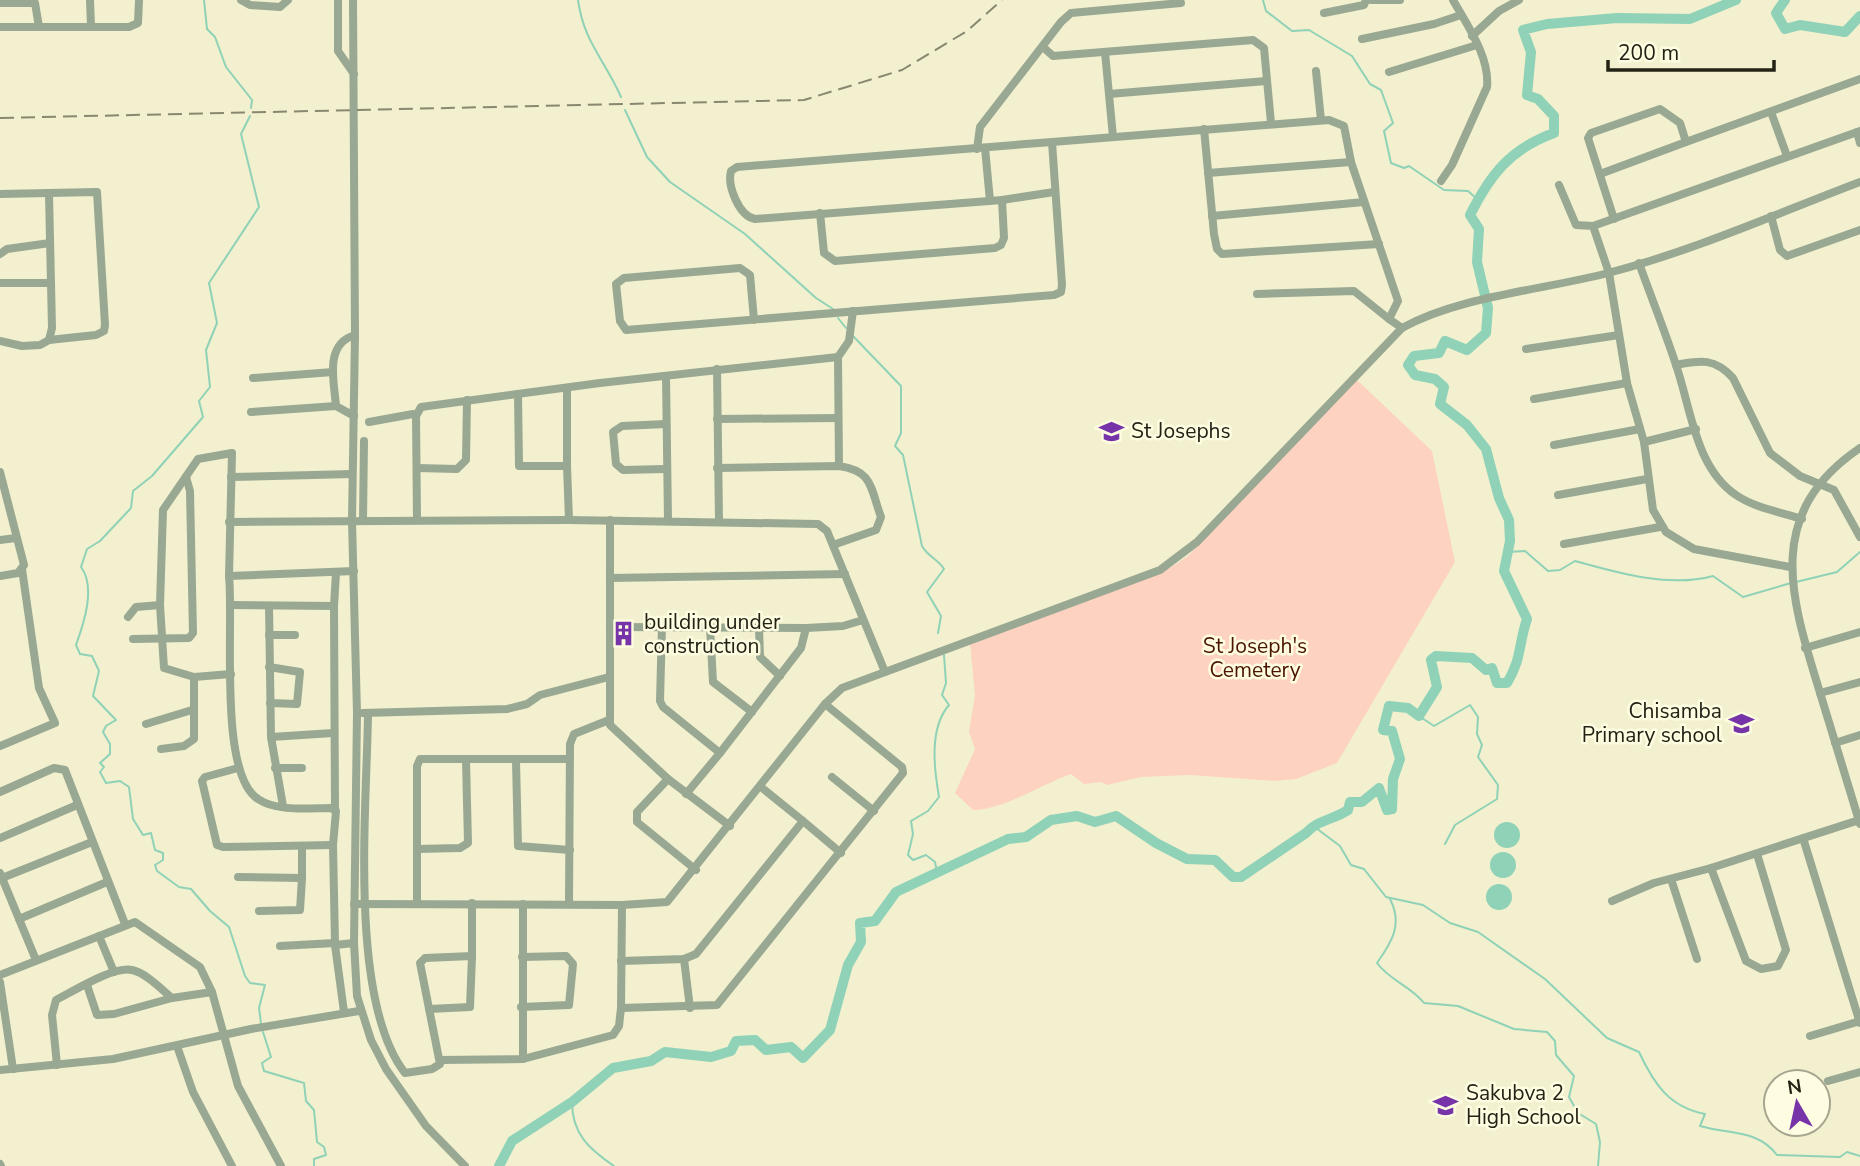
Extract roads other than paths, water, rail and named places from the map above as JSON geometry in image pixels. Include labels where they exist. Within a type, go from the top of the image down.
[{"type":"street","points":[[90,0],[91,26]]},
{"type":"street","points":[[0,27],[134,26],[138,21],[139,0]]},
{"type":"street","points":[[241,0],[246,5],[280,7],[288,0]]},
{"type":"street","points":[[338,0],[338,51],[354,74]]},
{"type":"street","points":[[353,0],[355,335],[352,521],[357,713],[354,943],[359,1011],[371,1040],[406,1100],[426,1126],[465,1166]]},
{"type":"street","points":[[1324,13],[1369,2],[1399,0]]},
{"type":"street","points":[[1441,181],[1452,165],[1487,87],[1487,69],[1453,0]]},
{"type":"street","points":[[1472,36],[1499,10],[1519,0]]},
{"type":"street","points":[[0,3],[35,3],[39,27]]},
{"type":"street","points":[[990,201],[980,127],[1061,22],[1071,13],[1181,3]]},
{"type":"street","points":[[1362,39],[1434,24],[1461,15]]},
{"type":"street","points":[[1042,47],[1054,56],[1253,40],[1264,48],[1271,123]]},
{"type":"street","points":[[1389,72],[1477,45]]},
{"type":"street","points":[[1105,52],[1113,137]]},
{"type":"street","points":[[1316,71],[1321,120]]},
{"type":"street","points":[[1600,174],[1860,79]]},
{"type":"street","points":[[1109,94],[1266,81]]},
{"type":"street","points":[[1614,219],[1588,138],[1591,134],[1660,109],[1680,123],[1686,142]]},
{"type":"street","points":[[1771,112],[1787,156]]},
{"type":"street","points":[[1054,192],[1003,200],[747,218],[741,212],[730,178],[731,171],[737,167],[1271,123],[1337,121],[1344,126],[1350,162],[1398,301],[1389,319]]},
{"type":"street","points":[[1204,130],[1212,216],[1217,250],[1222,254],[1379,244]]},
{"type":"street","points":[[1559,185],[1576,225],[1593,226],[1858,132],[1860,143]]},
{"type":"street","points":[[754,320],[750,275],[740,268],[624,278],[616,284],[620,321],[626,330],[754,320],[853,312],[1054,295],[1061,292],[1052,142]]},
{"type":"street","points":[[1209,173],[1350,162]]},
{"type":"street","points":[[354,904],[622,905],[667,902],[696,870],[825,704],[842,688],[1160,570],[1175,560],[1402,328],[1419,318],[1491,298],[1609,273],[1860,182]]},
{"type":"street","points":[[0,194],[97,192],[104,331],[96,335],[49,340],[40,345],[22,346],[0,341]]},
{"type":"street","points":[[49,194],[52,328],[49,340]]},
{"type":"street","points":[[820,213],[824,253],[835,261],[995,248],[1001,245],[1004,238],[1003,200]]},
{"type":"street","points":[[1212,216],[1364,202]]},
{"type":"street","points":[[1771,216],[1780,250],[1787,256],[1860,230]]},
{"type":"street","points":[[1593,226],[1609,273],[1627,383],[1644,442],[1647,479],[1660,527],[1685,546],[1694,549],[1790,567]]},
{"type":"street","points":[[0,254],[7,249],[50,243]]},
{"type":"street","points":[[1639,263],[1712,468],[1736,495],[1750,503],[1802,519]]},
{"type":"street","points":[[0,283],[51,283]]},
{"type":"street","points":[[1257,294],[1354,291],[1402,328]]},
{"type":"street","points":[[839,466],[838,356],[849,341],[853,312]]},
{"type":"street","points":[[52,328],[61,338]]},
{"type":"street","points":[[336,406],[333,372],[336,348],[344,338],[355,335]]},
{"type":"street","points":[[1527,349],[1619,335]]},
{"type":"street","points":[[417,520],[418,410],[467,400],[838,356]]},
{"type":"street","points":[[1676,365],[1699,360],[1715,362],[1724,368],[1732,378],[1770,453],[1800,476],[1830,487],[1838,495],[1860,537]]},
{"type":"street","points":[[718,369],[719,521]]},
{"type":"street","points":[[253,378],[333,372]]},
{"type":"street","points":[[666,376],[665,468],[668,520]]},
{"type":"street","points":[[1534,399],[1627,383]]},
{"type":"street","points":[[567,388],[569,520]]},
{"type":"street","points":[[518,394],[519,466],[567,466]]},
{"type":"street","points":[[417,468],[457,469],[463,466],[466,460],[467,400]]},
{"type":"street","points":[[251,412],[336,406],[354,416]]},
{"type":"street","points":[[369,422],[413,414]]},
{"type":"street","points":[[717,419],[838,418]]},
{"type":"street","points":[[665,468],[619,468],[615,464],[613,432],[622,426],[666,424]]},
{"type":"street","points":[[1554,444],[1640,429]]},
{"type":"street","points":[[1644,442],[1696,429]]},
{"type":"street","points":[[363,521],[364,441]]},
{"type":"street","points":[[1612,901],[1671,879],[1859,822],[1805,648],[1790,567],[1802,519],[1818,484],[1825,475],[1860,448]]},
{"type":"street","points":[[231,674],[194,677],[164,668],[160,604],[163,510],[198,459],[226,452],[232,453],[229,576],[232,606],[232,737],[238,768],[253,796],[268,804],[355,811]]},
{"type":"street","points":[[717,468],[839,466],[857,469],[864,474],[881,517],[876,530],[833,545]]},
{"type":"street","points":[[0,472],[22,569],[39,688],[55,723],[0,746]]},
{"type":"street","points":[[231,477],[352,474]]},
{"type":"street","points":[[133,639],[189,638],[193,633],[190,491],[186,477]]},
{"type":"street","points":[[1558,495],[1647,479]]},
{"type":"street","points":[[610,520],[609,720],[614,730],[668,779],[730,826]]},
{"type":"street","points":[[229,522],[668,520],[818,524],[827,531],[885,672]]},
{"type":"street","points":[[1564,544],[1660,527]]},
{"type":"street","points":[[0,540],[16,538]]},
{"type":"street","points":[[0,576],[22,569]]},
{"type":"street","points":[[229,576],[354,571]]},
{"type":"street","points":[[336,573],[333,733],[336,810],[333,845],[335,944],[344,1012]]},
{"type":"street","points":[[610,578],[845,574]]},
{"type":"street","points":[[128,617],[136,607],[160,604]]},
{"type":"street","points":[[232,606],[334,606]]},
{"type":"street","points":[[269,606],[271,737],[284,806]]},
{"type":"street","points":[[611,627],[806,628],[843,626],[863,620]]},
{"type":"street","points":[[662,626],[660,701],[663,707],[720,753]]},
{"type":"street","points":[[710,627],[713,682],[752,712]]},
{"type":"street","points":[[760,628],[761,657],[780,676]]},
{"type":"street","points":[[686,794],[801,648],[806,628]]},
{"type":"street","points":[[1805,648],[1860,632]]},
{"type":"street","points":[[269,635],[295,635]]},
{"type":"street","points":[[269,667],[300,672],[299,703],[270,704]]},
{"type":"street","points":[[162,749],[192,742],[195,734],[192,710],[194,677]]},
{"type":"street","points":[[357,713],[507,709],[527,704],[540,695],[610,677]]},
{"type":"street","points":[[1820,693],[1860,682]]},
{"type":"street","points":[[621,1008],[690,1008],[718,1005],[903,773],[903,768],[825,704]]},
{"type":"street","points":[[146,724],[192,710]]},
{"type":"street","points":[[368,713],[367,957],[380,1018],[398,1063],[405,1073],[432,1069],[438,1066],[440,1060],[421,960],[472,956]]},
{"type":"street","points":[[569,904],[569,759],[574,734],[609,720]]},
{"type":"street","points":[[271,737],[333,733]]},
{"type":"street","points":[[1835,743],[1860,735]]},
{"type":"street","points":[[418,903],[418,761],[424,758],[516,761],[569,759]]},
{"type":"street","points":[[417,849],[460,848],[468,843],[466,760]]},
{"type":"street","points":[[516,761],[518,846],[570,850]]},
{"type":"street","points":[[0,792],[60,767],[66,773],[125,924]]},
{"type":"street","points":[[238,768],[202,779],[217,845],[333,845]]},
{"type":"street","points":[[275,768],[302,768]]},
{"type":"street","points":[[832,776],[874,811]]},
{"type":"street","points":[[668,779],[637,813],[637,821],[696,870]]},
{"type":"street","points":[[761,787],[841,853]]},
{"type":"street","points":[[1850,793],[1860,790]]},
{"type":"street","points":[[0,838],[77,805]]},
{"type":"street","points":[[621,961],[684,959],[699,950],[803,821]]},
{"type":"street","points":[[1803,838],[1860,1022],[1810,1036]]},
{"type":"street","points":[[36,960],[1,875],[92,842]]},
{"type":"street","points":[[259,911],[300,910],[302,847]]},
{"type":"street","points":[[1711,869],[1746,961],[1761,969],[1778,966],[1786,950],[1757,854]]},
{"type":"street","points":[[239,877],[302,878]]},
{"type":"street","points":[[1671,879],[1697,959]]},
{"type":"street","points":[[19,919],[107,882]]},
{"type":"street","points":[[429,1009],[470,1007],[472,903]]},
{"type":"street","points":[[523,904],[523,1059]]},
{"type":"street","points":[[440,1060],[523,1059],[613,1035],[619,1026],[621,1008],[622,905]]},
{"type":"street","points":[[0,975],[125,924],[141,925],[193,961],[206,975],[238,1086],[281,1166]]},
{"type":"street","points":[[99,936],[114,972]]},
{"type":"street","points":[[280,946],[354,943]]},
{"type":"street","points":[[521,1007],[569,1005],[573,964],[566,956],[522,957]]},
{"type":"street","points":[[684,959],[690,1008]]},
{"type":"street","points":[[57,1065],[52,1006],[56,1000],[114,972],[133,970],[172,998]]},
{"type":"street","points":[[0,982],[13,1069]]},
{"type":"street","points":[[87,985],[97,1015],[212,992]]},
{"type":"street","points":[[0,1070],[113,1059],[251,1029],[359,1011]]},
{"type":"street","points":[[177,1046],[193,1092],[232,1166]]},
{"type":"street","points":[[1832,1080],[1860,1072]]},
{"type":"waterway","points":[[204,0],[207,29],[215,37],[226,67],[252,100],[251,108]]},
{"type":"waterway","points":[[578,0],[590,40],[621,97]]},
{"type":"waterway","points":[[1263,0],[1266,11],[1292,31],[1309,30],[1352,56],[1370,84],[1381,90],[1393,123],[1384,131],[1391,163],[1404,168],[1409,166],[1444,190],[1468,191],[1478,200]]},
{"type":"waterway","points":[[499,1166],[512,1141],[572,1102],[613,1068],[651,1061],[665,1052],[711,1057],[731,1051],[736,1041],[755,1040],[766,1050],[791,1047],[803,1058],[830,1030],[848,965],[861,942],[860,923],[875,921],[896,892],[1008,839],[1026,837],[1051,820],[1077,816],[1095,822],[1116,816],[1156,843],[1187,859],[1215,860],[1233,877],[1241,877],[1315,825],[1348,810],[1350,802],[1362,802],[1379,788],[1387,810],[1392,809],[1393,779],[1400,759],[1392,731],[1383,730],[1389,706],[1408,708],[1419,716],[1437,687],[1431,660],[1436,656],[1472,658],[1486,670],[1492,668],[1497,683],[1507,683],[1518,659],[1527,619],[1504,571],[1510,541],[1509,520],[1499,498],[1486,449],[1467,425],[1440,404],[1444,387],[1435,379],[1415,375],[1408,365],[1414,356],[1439,353],[1445,341],[1467,350],[1486,333],[1488,308],[1477,262],[1479,229],[1470,215],[1485,188],[1513,155],[1554,133],[1554,116],[1538,99],[1527,95],[1531,52],[1523,30],[1547,24],[1617,18],[1690,19],[1736,0]]},
{"type":"waterway","points":[[1785,0],[1776,13],[1785,29],[1800,25],[1845,32],[1860,16]]},
{"type":"waterway","points":[[625,110],[647,157],[670,182],[745,234],[816,298],[833,309]]},
{"type":"waterway","points":[[250,116],[241,134],[259,207],[209,283],[217,323],[206,350],[210,387],[199,401],[203,417],[152,476],[133,491],[131,508],[100,541],[87,549],[81,567],[88,585],[87,605],[76,645],[80,654],[92,656],[99,671],[93,696],[116,720],[106,726],[103,732],[110,744],[110,754],[100,763],[104,767],[100,772],[106,783],[120,781],[129,787],[133,819],[143,835],[151,833],[155,850],[163,853],[163,860],[155,865],[157,871],[179,887],[191,889],[210,911],[229,927],[245,976],[250,983],[265,985],[259,1008],[261,1023]]},
{"type":"waterway","points":[[838,318],[846,328]]},
{"type":"waterway","points":[[852,335],[901,386],[901,433],[895,446],[903,455],[922,546],[944,569],[927,592],[941,616],[938,633]]},
{"type":"waterway","points":[[1508,552],[1525,551],[1548,571],[1560,570],[1575,561],[1661,580],[1713,576],[1743,597],[1791,583]]},
{"type":"waterway","points":[[1796,582],[1837,572],[1860,552]]},
{"type":"waterway","points":[[937,872],[935,862],[926,855],[913,860],[908,855],[913,834],[911,821],[928,811],[939,797],[935,761],[936,737],[938,725],[949,705],[942,695],[946,683],[944,655]]},
{"type":"waterway","points":[[1419,716],[1434,726],[1470,705],[1478,717],[1477,734],[1482,745],[1478,757],[1498,785],[1497,799],[1455,825],[1445,844]]},
{"type":"waterway","points":[[1312,825],[1340,846],[1351,865],[1364,869],[1386,897],[1423,905],[1450,923],[1478,932],[1545,979],[1607,1038],[1639,1052],[1657,1084],[1672,1100],[1692,1111],[1705,1114],[1700,1126],[1752,1137],[1777,1155],[1840,1157],[1847,1152],[1860,1156]]},
{"type":"waterway","points":[[1390,899],[1396,925],[1387,948],[1377,963],[1424,1003],[1458,1006],[1514,1029],[1547,1032],[1555,1041],[1556,1055],[1574,1076],[1569,1097],[1578,1113],[1596,1124],[1600,1142],[1598,1166]]},
{"type":"waterway","points":[[263,1032],[271,1057],[262,1063],[264,1071],[304,1083],[306,1101],[314,1110],[317,1142],[324,1147],[326,1155],[314,1159],[314,1166]]},
{"type":"waterway","points":[[572,1102],[575,1123],[584,1140],[614,1166]]},
{"type":"railway","points":[[0,118],[804,100],[902,70],[967,31],[1002,0]]},
{"type":"place","name":"St Josephs","points":[[1111,431]]},
{"type":"place","name":"building under construction","points":[[624,634]]},
{"type":"place","name":"Chisamba Primary school","points":[[1742,723]]},
{"type":"place","name":"Sakubva 2 High School","points":[[1446,1105]]},
{"type":"park label","name":"St Joseph's Cemetery","points":[[1255,658]]}]
